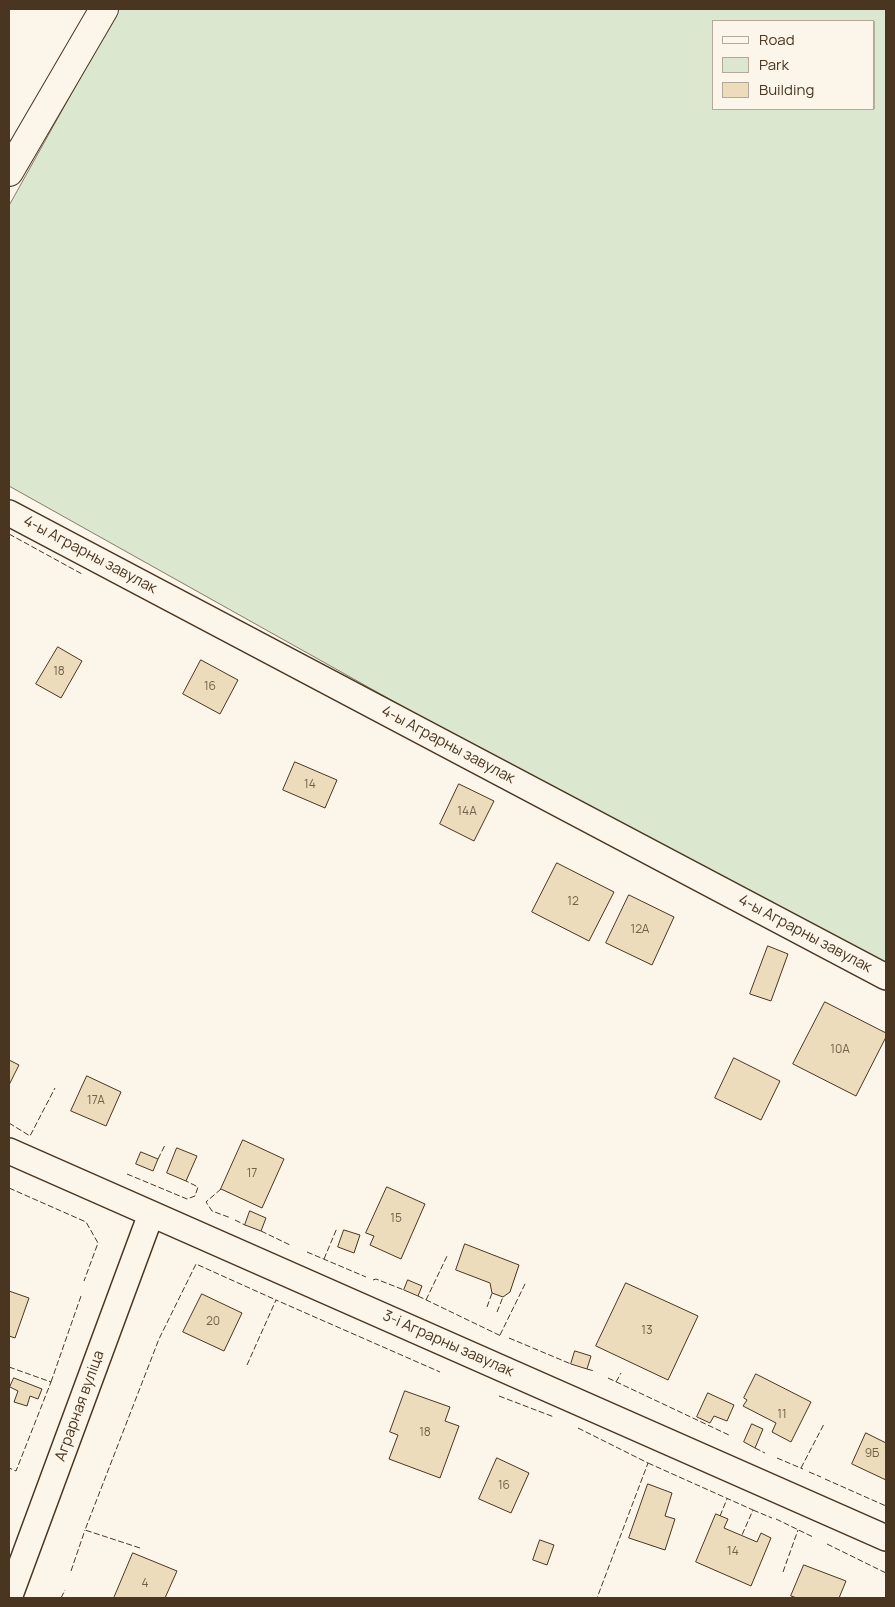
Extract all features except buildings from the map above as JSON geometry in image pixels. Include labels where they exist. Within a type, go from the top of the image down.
[{"type":"main road","points":[[9,172],[104,9]]},
{"type":"street","name":"4-ы Аграрны завулак","points":[[9,513],[886,977]]},
{"type":"street","name":"3-і Аграрны завулак","points":[[9,1151],[886,1538]]},
{"type":"street","name":"Аграрная вуліца","points":[[9,1598],[151,1214]]},
{"type":"green space","points":[[119,9],[886,9],[886,977],[9,486],[9,206]]},
{"type":"fence","points":[[9,534],[82,574]]},
{"type":"fence","points":[[9,1123],[30,1136],[55,1088]]},
{"type":"fence","points":[[158,1159],[165,1145]]},
{"type":"fence","points":[[127,1174],[187,1199],[195,1196],[198,1187],[186,1181]]},
{"type":"fence","points":[[9,1188],[86,1222],[98,1243],[84,1281]]},
{"type":"fence","points":[[221,1189],[206,1202],[212,1211],[231,1218]]},
{"type":"fence","points":[[235,1220],[245,1225]]},
{"type":"fence","points":[[324,1259],[337,1228]]},
{"type":"fence","points":[[261,1231],[290,1245]]},
{"type":"fence","points":[[307,1252],[366,1277]]},
{"type":"fence","points":[[426,1300],[448,1254]]},
{"type":"fence","points":[[140,1548],[85,1530],[159,1339],[196,1264],[276,1300]]},
{"type":"fence","points":[[373,1280],[376,1279],[404,1290]]},
{"type":"fence","points":[[500,1335],[526,1282]]},
{"type":"fence","points":[[487,1307],[492,1293]]},
{"type":"fence","points":[[51,1382],[81,1296]]},
{"type":"fence","points":[[418,1296],[501,1336]]},
{"type":"fence","points":[[497,1312],[503,1297]]},
{"type":"fence","points":[[247,1365],[276,1300],[440,1372]]},
{"type":"fence","points":[[509,1338],[571,1364]]},
{"type":"fence","points":[[9,1367],[51,1382],[16,1471],[9,1468]]},
{"type":"fence","points":[[587,1369],[594,1371]]},
{"type":"fence","points":[[616,1382],[621,1373]]},
{"type":"fence","points":[[608,1378],[731,1436]]},
{"type":"fence","points":[[499,1396],[554,1417]]},
{"type":"fence","points":[[801,1468],[824,1424]]},
{"type":"fence","points":[[578,1428],[648,1463],[597,1598]]},
{"type":"fence","points":[[755,1448],[765,1453]]},
{"type":"fence","points":[[777,1458],[803,1469]]},
{"type":"fence","points":[[648,1463],[753,1510],[742,1535]]},
{"type":"fence","points":[[809,1472],[821,1477]]},
{"type":"fence","points":[[825,1479],[886,1506]]},
{"type":"fence","points":[[720,1516],[727,1499]]},
{"type":"fence","points":[[753,1510],[772,1518]]},
{"type":"fence","points":[[776,1519],[813,1537]]},
{"type":"fence","points":[[71,1571],[85,1530]]},
{"type":"fence","points":[[783,1572],[798,1530]]},
{"type":"fence","points":[[827,1544],[886,1573]]},
{"type":"fence","points":[[61,1598],[65,1590]]}]
